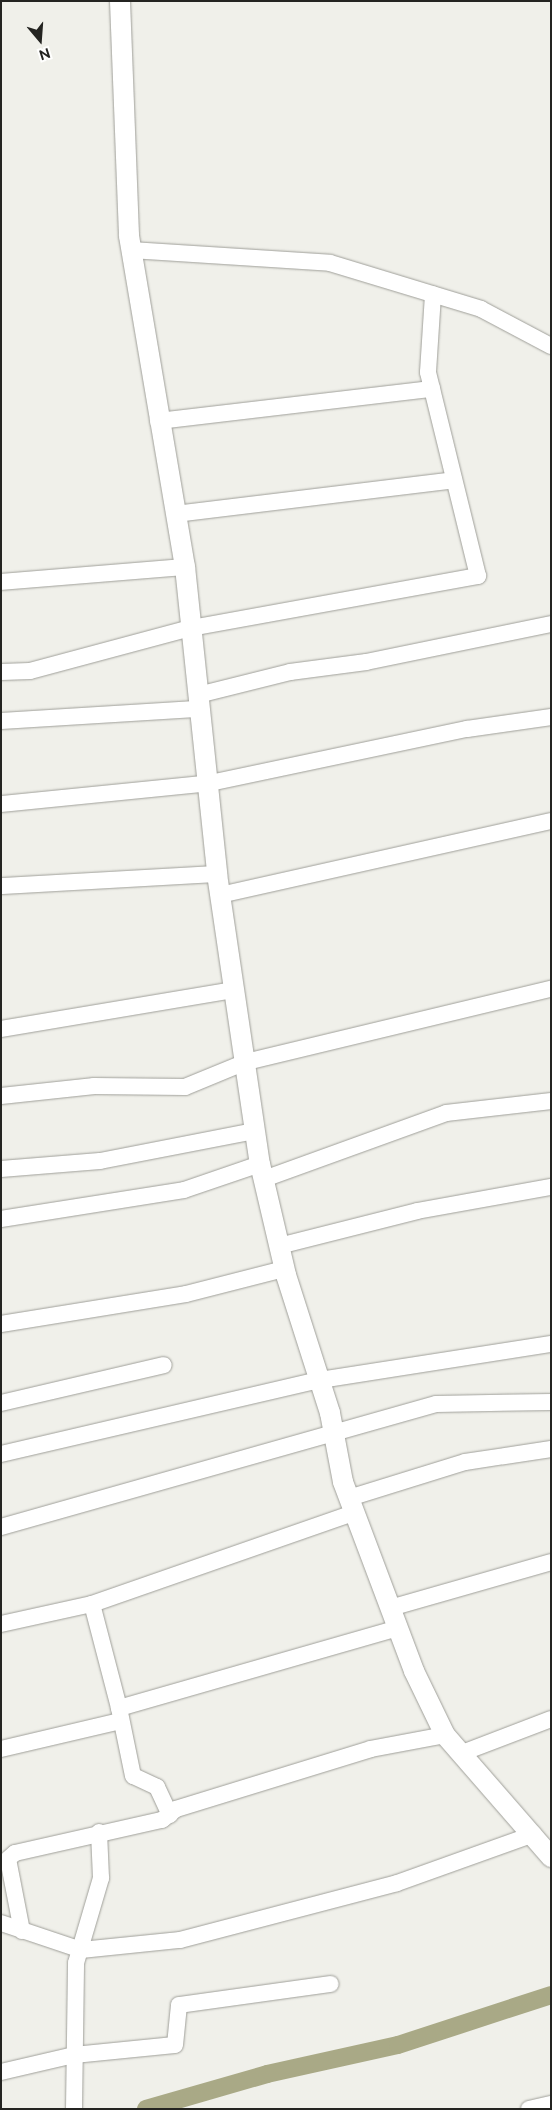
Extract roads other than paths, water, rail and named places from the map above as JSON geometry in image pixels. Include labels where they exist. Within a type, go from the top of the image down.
[{"type":"street","points":[[120,1],[131,250],[158,421],[185,567],[199,702],[210,783],[217,874],[255,1130],[262,1171],[284,1269],[320,1380],[334,1430],[351,1506],[398,1628],[445,1735],[534,1834],[551,1857]]},
{"type":"street","points":[[131,250],[330,263],[481,309],[551,346]]},
{"type":"street","points":[[1,672],[30,671],[191,628],[478,576],[428,372],[433,294]]},
{"type":"street","points":[[158,421],[432,389]]},
{"type":"street","points":[[175,514],[454,480]]},
{"type":"street","points":[[1,582],[185,567]]},
{"type":"street","points":[[1,721],[199,702],[290,672],[366,662],[551,624]]},
{"type":"street","points":[[1,804],[210,783],[467,729],[551,717]]},
{"type":"street","points":[[220,895],[551,821]]},
{"type":"street","points":[[1,886],[217,874]]},
{"type":"street","points":[[1,1096],[94,1086],[185,1087],[246,1062],[551,989]]},
{"type":"street","points":[[1,1029],[234,990]]},
{"type":"street","points":[[1,1219],[184,1190],[262,1171],[446,1113],[551,1101]]},
{"type":"street","points":[[1,1169],[100,1161],[255,1130]]},
{"type":"street","points":[[279,1246],[418,1211],[551,1187]]},
{"type":"street","points":[[1,1324],[186,1294],[284,1269]]},
{"type":"street","points":[[1,1454],[320,1380],[551,1344]]},
{"type":"street","points":[[1,1403],[164,1365]]},
{"type":"street","points":[[1,1527],[334,1430],[436,1404],[551,1402]]},
{"type":"street","points":[[1,1624],[92,1604],[465,1462],[551,1449]]},
{"type":"street","points":[[390,1608],[551,1562]]},
{"type":"street","points":[[92,1604],[133,1776],[157,1787],[170,1815]]},
{"type":"street","points":[[1,1749],[119,1715],[398,1628]]},
{"type":"street","points":[[462,1753],[551,1719]]},
{"type":"street","points":[[22,1931],[8,1859],[26,1849],[170,1815],[176,1809],[371,1749],[445,1735]]},
{"type":"street","points":[[74,2109],[76,1963],[101,1878],[98,1832]]},
{"type":"street","points":[[1,1923],[81,1950],[180,1940],[396,1883],[534,1834]]},
{"type":"street","points":[[1,2072],[74,2056],[175,2045],[179,2005],[331,1984]]},
{"type":"street","points":[[528,2109],[551,2104]]},
{"type":"waterway","points":[[146,2109],[267,2074],[398,2045],[551,1995]]}]
